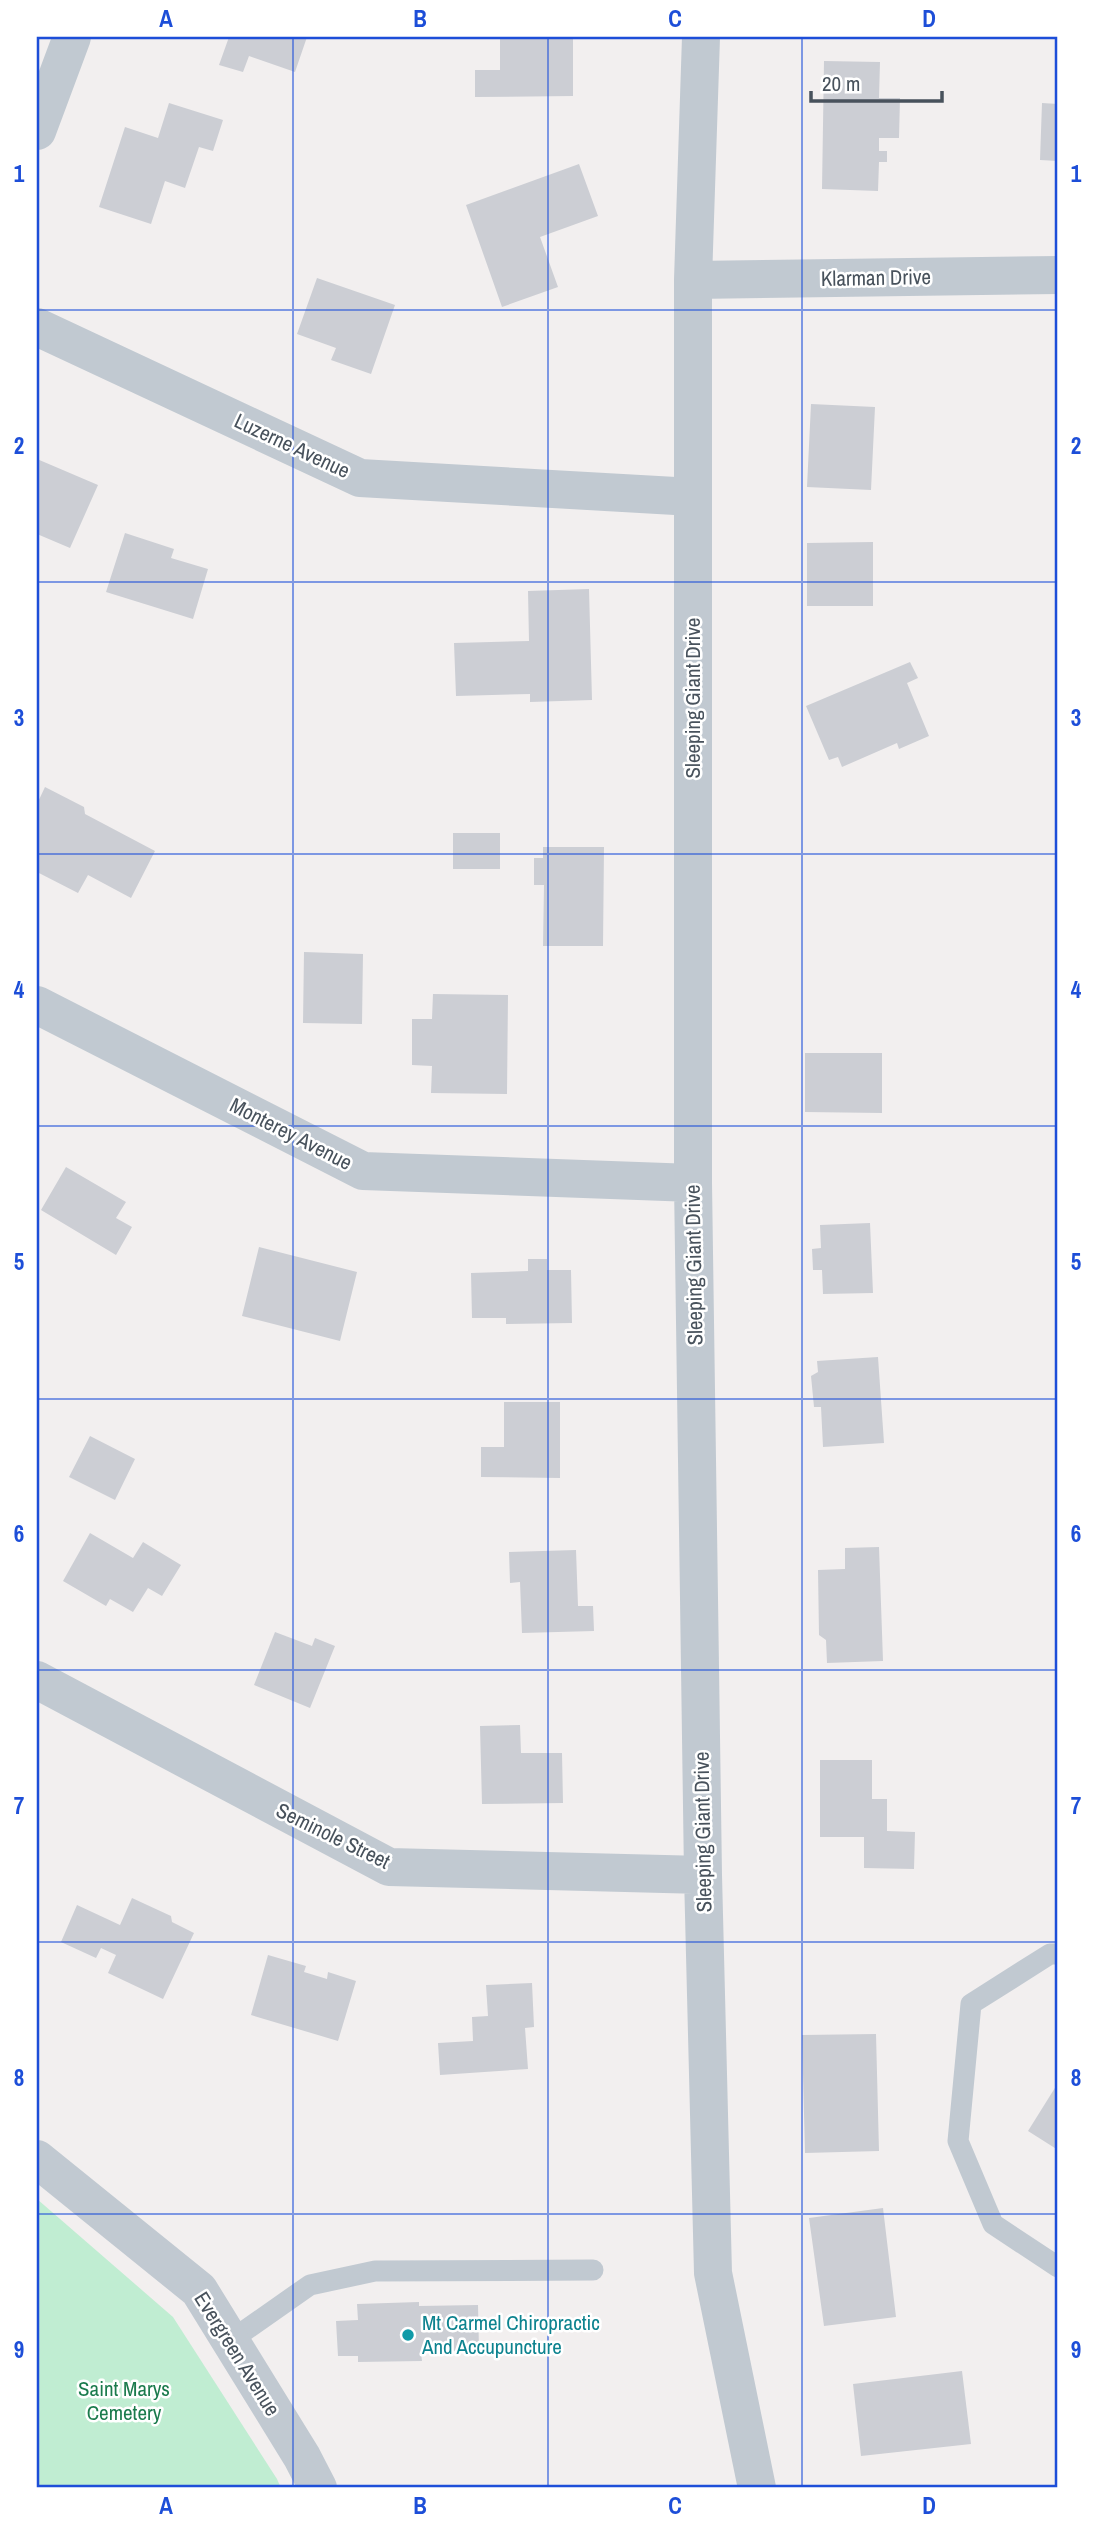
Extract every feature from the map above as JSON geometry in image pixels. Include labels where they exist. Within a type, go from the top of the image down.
[{"type":"street","points":[[37,131],[72,37]]},
{"type":"street","name":"Sleeping Giant Drive","points":[[701,37],[693,280],[693,1183],[703,1875],[713,2273],[757,2488]]},
{"type":"street","name":"Klarman Drive","points":[[693,280],[1058,275]]},
{"type":"street","name":"Luzerne Avenue","points":[[37,327],[360,478],[693,497]]},
{"type":"street","name":"Monterey Avenue","points":[[37,1005],[363,1171],[693,1183]]},
{"type":"street","name":"Seminole Street","points":[[37,1680],[389,1867],[703,1875]]},
{"type":"street","name":"Evergreen Avenue","points":[[37,2159],[199,2290],[302,2457],[318,2488]]},
{"type":"lane","points":[[1058,1954],[1050,1954],[971,2004],[958,2141],[993,2224],[1058,2267]]},
{"type":"lane","points":[[230,2341],[310,2285],[376,2271],[593,2270]]},
{"type":"green space","name":"Saint Marys Cemetery","points":[[37,2199],[173,2317],[281,2488],[37,2488]]},
{"type":"building","points":[[229,37],[307,37],[295,72],[249,56],[243,72],[219,65]]},
{"type":"building","points":[[500,37],[573,37],[573,96],[475,97],[475,70],[500,70]]},
{"type":"building","points":[[824,61],[880,62],[879,98],[900,98],[899,138],[879,138],[879,151],[887,151],[887,162],[879,162],[878,191],[822,189]]},
{"type":"building","points":[[169,103],[223,120],[213,151],[199,147],[185,188],[165,181],[151,224],[99,207],[125,127],[158,138]]},
{"type":"building","points":[[1042,103],[1058,104],[1058,161],[1040,160]]},
{"type":"building","points":[[579,164],[598,216],[540,237],[558,287],[502,307],[466,205]]},
{"type":"building","points":[[317,278],[395,305],[371,374],[331,360],[336,348],[297,334]]},
{"type":"building","points":[[811,404],[875,407],[871,490],[807,487]]},
{"type":"building","points":[[37,459],[98,485],[70,548],[37,534]]},
{"type":"building","points":[[125,533],[174,549],[171,558],[208,569],[193,619],[106,592]]},
{"type":"building","points":[[873,542],[873,606],[807,606],[807,543]]},
{"type":"building","points":[[589,589],[592,700],[530,702],[530,694],[456,696],[454,643],[529,641],[528,591]]},
{"type":"building","points":[[910,662],[918,678],[907,683],[929,736],[899,749],[897,743],[842,767],[838,757],[829,760],[806,706]]},
{"type":"building","points":[[45,787],[84,807],[85,814],[155,851],[131,898],[88,875],[78,893],[37,872],[37,804]]},
{"type":"building","points":[[453,833],[500,833],[500,869],[453,869]]},
{"type":"building","points":[[543,847],[604,847],[603,946],[543,946],[544,885],[534,885],[534,858],[543,858]]},
{"type":"building","points":[[304,952],[363,954],[362,1024],[303,1023]]},
{"type":"building","points":[[433,994],[508,995],[507,1094],[431,1093],[432,1066],[412,1065],[412,1019],[432,1019]]},
{"type":"building","points":[[805,1053],[882,1053],[882,1113],[805,1112]]},
{"type":"building","points":[[66,1167],[126,1202],[116,1218],[132,1227],[116,1255],[41,1210]]},
{"type":"building","points":[[870,1223],[873,1293],[823,1294],[822,1270],[813,1270],[812,1249],[821,1248],[820,1225]]},
{"type":"building","points":[[259,1247],[357,1272],[340,1341],[242,1316]]},
{"type":"building","points":[[528,1259],[547,1259],[547,1270],[571,1270],[572,1323],[506,1324],[506,1318],[472,1318],[471,1273],[528,1271]]},
{"type":"building","points":[[878,1357],[884,1443],[823,1447],[821,1407],[814,1407],[811,1376],[818,1372],[817,1361]]},
{"type":"building","points":[[504,1402],[560,1402],[560,1478],[481,1477],[481,1447],[504,1447]]},
{"type":"building","points":[[90,1436],[135,1459],[115,1500],[69,1477]]},
{"type":"building","points":[[90,1533],[133,1558],[143,1542],[181,1565],[162,1596],[148,1588],[133,1612],[110,1599],[106,1606],[63,1581]]},
{"type":"building","points":[[879,1547],[883,1661],[827,1663],[826,1640],[819,1635],[818,1570],[845,1569],[845,1548]]},
{"type":"building","points":[[576,1550],[578,1606],[593,1606],[594,1631],[522,1633],[520,1582],[510,1583],[509,1552]]},
{"type":"building","points":[[275,1632],[312,1646],[315,1638],[335,1646],[310,1708],[254,1685]]},
{"type":"building","points":[[520,1725],[521,1753],[562,1753],[563,1803],[482,1804],[480,1726]]},
{"type":"building","points":[[820,1760],[872,1760],[872,1799],[887,1799],[887,1831],[915,1832],[914,1869],[864,1868],[864,1837],[820,1837]]},
{"type":"building","points":[[132,1898],[171,1916],[172,1922],[194,1933],[163,1999],[108,1973],[116,1955],[101,1948],[96,1958],[61,1942],[77,1905],[120,1925]]},
{"type":"building","points":[[268,1955],[306,1966],[304,1972],[327,1979],[328,1972],[356,1981],[338,2041],[251,2015]]},
{"type":"building","points":[[532,1983],[534,2027],[525,2028],[528,2069],[440,2075],[438,2043],[473,2041],[472,2017],[488,2016],[486,1985]]},
{"type":"building","points":[[876,2034],[879,2151],[805,2153],[802,2035]]},
{"type":"building","points":[[1058,2083],[1058,2150],[1028,2131]]},
{"type":"building","points":[[883,2208],[896,2317],[824,2326],[809,2218]]},
{"type":"building","name":"Mt Carmel Chiropractic And Accupuncture","points":[[419,2302],[419,2306],[478,2305],[479,2350],[421,2352],[422,2361],[358,2362],[358,2356],[338,2356],[336,2321],[358,2320],[357,2304]]},
{"type":"building","points":[[962,2371],[971,2444],[861,2456],[853,2384]]},
{"type":"place","name":"Mt Carmel Chiropractic And Accupuncture","points":[[408,2335]]}]
